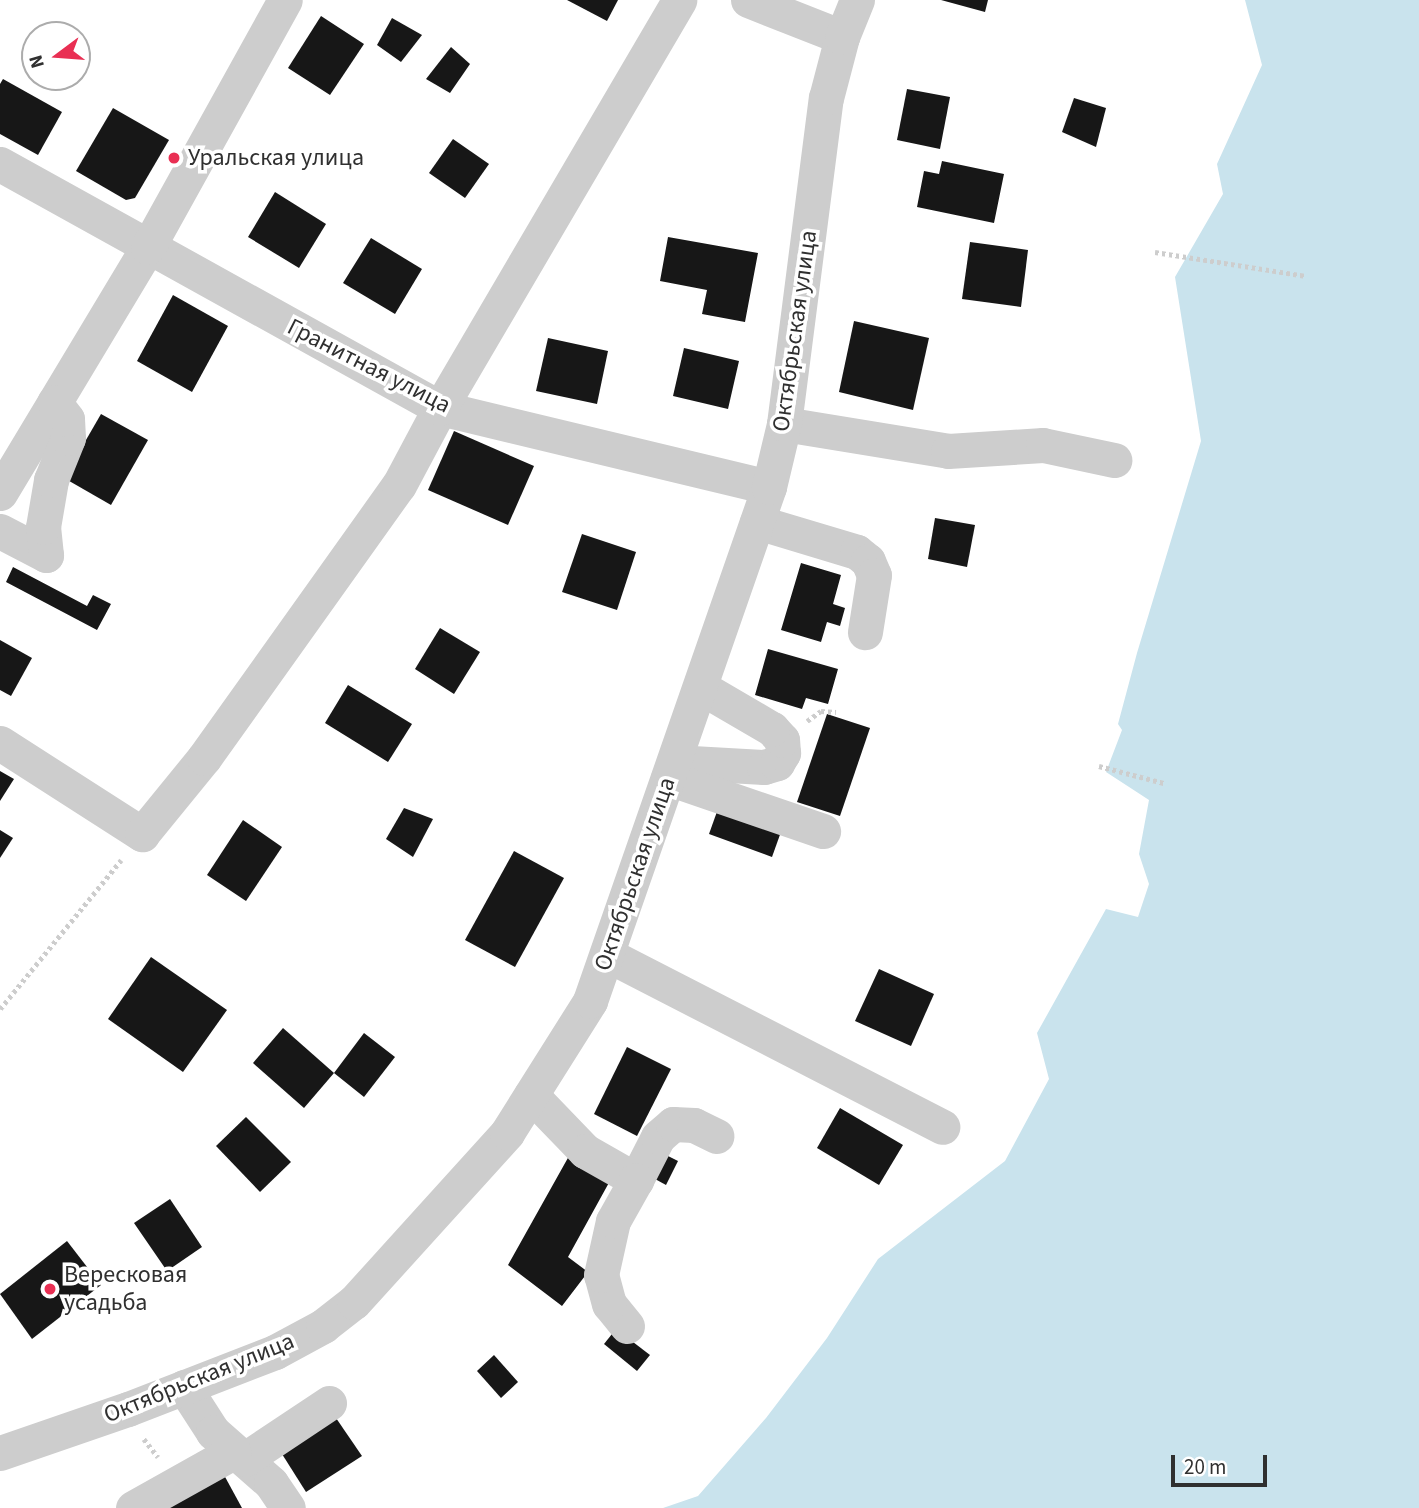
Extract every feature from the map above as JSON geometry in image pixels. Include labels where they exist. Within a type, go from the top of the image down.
[{"type":"street","points":[[0,493],[148,247],[285,0]]},
{"type":"street","points":[[0,743],[142,834],[204,758],[399,485],[440,408],[679,0]]},
{"type":"street","points":[[748,0],[842,37]]},
{"type":"street","name":"Октябрьская улица","points":[[0,1453],[275,1352],[323,1326],[354,1302],[506,1133],[590,1001],[769,487],[784,424],[826,99],[842,37],[858,0]]},
{"type":"street","name":"Гранитная улица","points":[[0,164],[440,408],[769,487]]},
{"type":"street","points":[[0,531],[46,555],[43,527],[51,480],[68,438],[67,419],[54,402]]},
{"type":"street","points":[[784,424],[948,451],[1042,445],[1114,460]]},
{"type":"street","points":[[757,523],[857,552],[868,561],[874,575],[865,632]]},
{"type":"street","points":[[671,770],[764,767],[777,763],[783,753],[782,740],[772,729],[700,687]]},
{"type":"street","points":[[671,770],[823,831]]},
{"type":"street","points":[[608,955],[942,1126]]},
{"type":"street","points":[[531,1095],[585,1151],[636,1180]]},
{"type":"street","points":[[627,1326],[609,1304],[601,1275],[613,1222],[658,1138],[673,1125],[694,1125],[717,1136]]},
{"type":"street","points":[[184,1387],[213,1432],[271,1483],[288,1508]]},
{"type":"street","points":[[133,1508],[239,1456],[329,1403]]},
{"type":"path","points":[[1155,252],[1307,276]]},
{"type":"path","points":[[1099,766],[1164,783]]},
{"type":"path","points":[[0,1009],[142,834]]},
{"type":"water","points":[[1245,0],[1419,0],[1419,1508],[663,1508],[698,1496],[766,1418],[827,1338],[878,1259],[1005,1161],[1049,1079],[1037,1033],[1106,909],[1138,917],[1149,884],[1139,854],[1149,800],[1106,772],[1122,730],[1118,724],[1137,653],[1201,441],[1175,277],[1223,194],[1217,164],[1262,65]]},
{"type":"building","points":[[567,0],[618,0],[607,21]]},
{"type":"building","points":[[941,0],[988,0],[985,12]]},
{"type":"building","points":[[321,16],[364,44],[330,95],[288,68]]},
{"type":"building","points":[[392,18],[422,35],[401,62],[377,45]]},
{"type":"building","points":[[451,47],[470,64],[450,93],[426,79]]},
{"type":"building","points":[[3,79],[62,112],[38,155],[0,134],[0,84]]},
{"type":"building","points":[[907,89],[950,97],[940,149],[897,140]]},
{"type":"building","points":[[1074,98],[1106,108],[1096,147],[1062,132]]},
{"type":"building","points":[[113,108],[169,140],[135,198],[126,200],[76,171]]},
{"type":"building","points":[[453,139],[489,164],[465,198],[429,173]]},
{"type":"building","points":[[942,161],[1004,174],[994,223],[917,207],[924,171],[939,174]]},
{"type":"building","points":[[275,192],[326,224],[299,268],[248,237]]},
{"type":"building","points":[[668,237],[758,253],[745,322],[702,314],[707,290],[660,281]]},
{"type":"building","points":[[371,238],[422,269],[395,314],[343,283]]},
{"type":"building","points":[[970,242],[1028,250],[1021,307],[962,299]]},
{"type":"building","points":[[173,295],[228,326],[192,392],[137,361]]},
{"type":"building","points":[[854,321],[929,338],[913,410],[839,392]]},
{"type":"building","points":[[548,338],[608,351],[597,404],[536,391]]},
{"type":"building","points":[[684,348],[739,361],[728,409],[673,396]]},
{"type":"building","points":[[101,414],[148,440],[111,505],[64,478]]},
{"type":"building","points":[[454,431],[534,466],[508,525],[428,490]]},
{"type":"building","points":[[935,518],[975,525],[967,567],[928,559]]},
{"type":"building","points":[[582,534],[636,552],[617,610],[562,592]]},
{"type":"building","points":[[801,563],[841,575],[833,604],[845,608],[840,626],[827,622],[821,642],[781,630]]},
{"type":"building","points":[[13,567],[87,606],[93,595],[111,604],[97,630],[6,582]]},
{"type":"building","points":[[440,628],[480,652],[454,694],[415,669]]},
{"type":"building","points":[[0,640],[32,658],[11,696],[0,690]]},
{"type":"building","points":[[768,649],[838,669],[828,704],[806,698],[802,709],[755,695]]},
{"type":"building","points":[[348,685],[412,724],[388,762],[325,723]]},
{"type":"building","points":[[827,714],[870,728],[840,816],[797,802]]},
{"type":"building","points":[[0,771],[14,779],[0,801]]},
{"type":"building","points":[[719,806],[782,829],[772,857],[709,834]]},
{"type":"building","points":[[404,808],[433,819],[413,857],[386,839]]},
{"type":"building","points":[[243,820],[282,847],[246,901],[207,875]]},
{"type":"building","points":[[0,830],[13,838],[0,858]]},
{"type":"building","points":[[514,851],[564,878],[515,967],[465,940]]},
{"type":"building","points":[[151,957],[227,1010],[183,1072],[108,1019]]},
{"type":"building","points":[[879,969],[934,994],[911,1046],[855,1021]]},
{"type":"building","points":[[283,1028],[334,1073],[304,1108],[253,1063]]},
{"type":"building","points":[[364,1033],[395,1057],[364,1097],[334,1073]]},
{"type":"building","points":[[627,1047],[671,1069],[637,1136],[594,1114]]},
{"type":"building","points":[[840,1108],[903,1145],[879,1185],[817,1148]]},
{"type":"building","points":[[246,1117],[291,1162],[260,1192],[216,1146]]},
{"type":"building","points":[[666,1155],[678,1161],[666,1185],[655,1179]]},
{"type":"building","points":[[569,1156],[611,1179],[568,1257],[588,1272],[562,1306],[508,1265]]},
{"type":"building","points":[[170,1199],[202,1247],[167,1271],[134,1223]]},
{"type":"building","name":"Вересковая усадьба","points":[[67,1241],[101,1285],[32,1339],[0,1294]]},
{"type":"building","points":[[616,1329],[650,1355],[637,1371],[604,1344]]},
{"type":"building","points":[[494,1355],[518,1382],[501,1398],[477,1371]]},
{"type":"building","points":[[336,1418],[362,1456],[306,1492],[282,1454]]},
{"type":"building","points":[[224,1475],[242,1508],[164,1508]]},
{"type":"place","name":"Уральская улица","points":[[174,158]]},
{"type":"place","name":"Вересковая усадьба","points":[[50,1289]]}]
